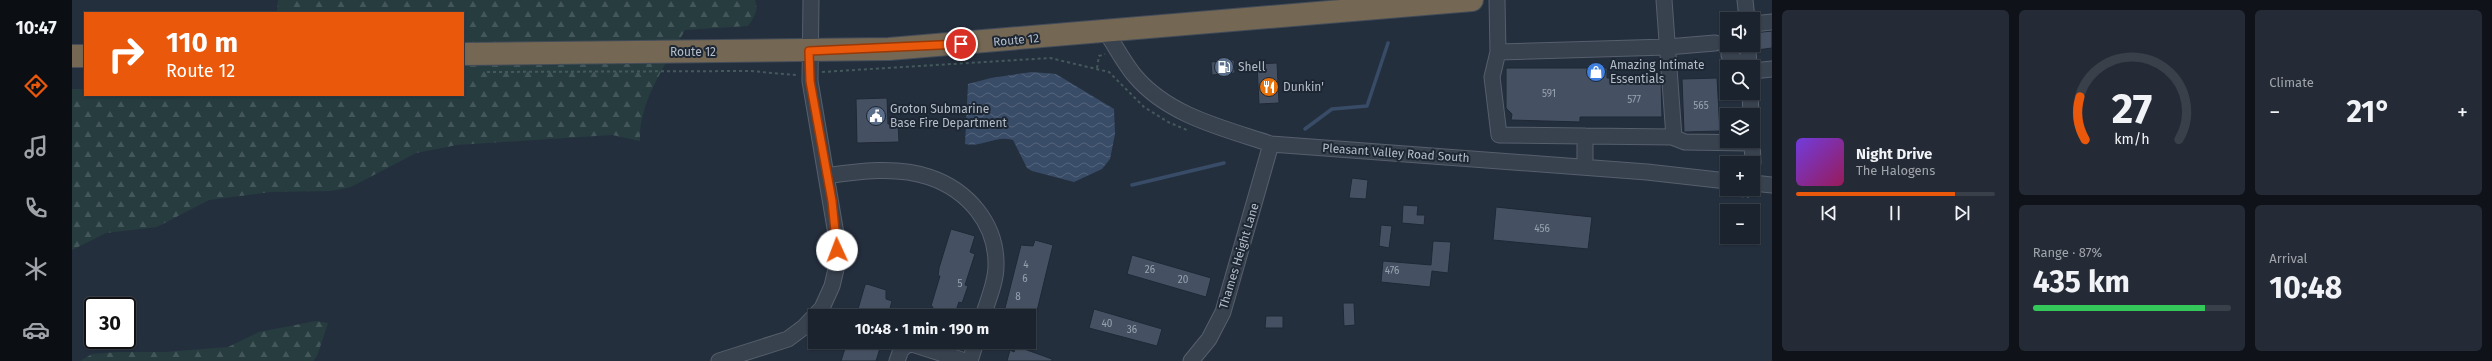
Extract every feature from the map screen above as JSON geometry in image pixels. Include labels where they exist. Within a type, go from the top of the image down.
[{"type":"highway","name":"Route 12","points":[[464,54],[809,51],[928,47],[1472,0]]},
{"type":"highway","points":[[72,56],[84,56]]},
{"type":"street","points":[[719,361],[788,339],[804,327],[822,308],[832,286],[837,265],[836,234],[810,81],[809,51],[811,0]]},
{"type":"street","points":[[1497,0],[1498,52],[1492,77],[1499,135],[1672,136],[1685,142],[1720,142]]},
{"type":"street","points":[[1664,0],[1668,47],[1672,136]]},
{"type":"street","points":[[1760,23],[1772,22]]},
{"type":"street","name":"Pleasant Valley Road South","points":[[1106,32],[1134,76],[1152,93],[1171,107],[1195,118],[1271,144],[1585,167],[1720,179]]},
{"type":"street","points":[[1498,52],[1720,44]]},
{"type":"street","points":[[1727,52],[1735,60]]},
{"type":"street","points":[[1760,70],[1772,69]]},
{"type":"street","points":[[1585,136],[1585,167]]},
{"type":"street","name":"Thames Height Lane","points":[[1190,361],[1209,339],[1223,312],[1271,144]]},
{"type":"street","points":[[826,176],[844,173],[899,171],[928,176],[962,194],[982,216],[990,228],[996,247],[996,267],[986,309]]},
{"type":"street","points":[[1760,184],[1772,185]]},
{"type":"street","points":[[897,361],[901,350],[909,343],[964,361]]},
{"type":"street","points":[[970,361],[974,349]]},
{"type":"path","points":[[818,73],[1044,58],[1097,68]]},
{"type":"path","points":[[479,72],[743,71],[798,75]]},
{"type":"green space","points":[[278,0],[755,0],[756,4],[754,17],[748,26],[685,30],[662,69],[649,97],[641,126],[640,141],[612,135],[457,145],[416,153],[351,187],[331,191],[271,192],[209,200],[157,227],[106,233],[72,250],[72,101],[178,98],[183,96],[464,96],[464,12],[277,12]]},
{"type":"green space","points":[[72,89],[84,89],[84,96],[183,96],[178,98],[72,101]]},
{"type":"green space","points":[[316,321],[328,323],[317,356],[313,361],[80,361],[92,354],[117,352],[166,352],[228,347],[259,332]]},
{"type":"water","points":[[1032,72],[1056,74],[1114,109],[1115,134],[1110,159],[1102,169],[1074,182],[1032,171],[1027,168],[1013,140],[1000,139],[971,145],[965,144],[968,84],[991,78]]},
{"type":"building","points":[[1772,31],[1772,48],[1760,50],[1760,32]]},
{"type":"building","points":[[1234,60],[1235,73],[1212,75],[1211,62]]},
{"type":"building","points":[[1277,63],[1279,103],[1259,104],[1257,64]]},
{"type":"building","points":[[1506,68],[1607,68],[1607,78],[1661,78],[1662,117],[1580,117],[1580,122],[1511,120],[1512,114],[1506,108]]},
{"type":"building","points":[[1717,78],[1720,131],[1684,132],[1682,79]]},
{"type":"building","name":"Groton Submarine Base Fire Department","points":[[887,98],[888,124],[898,124],[899,142],[857,143],[856,99]]},
{"type":"building","points":[[1352,178],[1368,180],[1366,199],[1349,198]]},
{"type":"building","points":[[1403,205],[1418,206],[1417,215],[1425,215],[1424,225],[1402,223]]},
{"type":"building","points":[[1496,207],[1592,217],[1588,249],[1493,240]]},
{"type":"building","points":[[1381,225],[1392,226],[1389,248],[1379,246]]},
{"type":"building","points":[[951,229],[975,236],[970,252],[975,254],[965,285],[968,286],[962,303],[959,302],[956,309],[932,309],[933,307],[931,306],[940,276],[938,276]]},
{"type":"building","points":[[1035,240],[1053,245],[1036,315],[1036,309],[1005,309],[1021,245],[1033,246]]},
{"type":"building","points":[[1433,241],[1451,242],[1448,273],[1432,271],[1430,287],[1381,282],[1383,261],[1431,265]]},
{"type":"building","points":[[1132,255],[1211,278],[1206,297],[1127,274]]},
{"type":"building","points":[[867,284],[886,290],[886,299],[892,301],[890,309],[858,309],[865,285]]},
{"type":"building","points":[[1343,303],[1354,303],[1355,325],[1344,326]]},
{"type":"building","points":[[1094,309],[1162,329],[1157,346],[1089,328]]},
{"type":"building","points":[[1266,316],[1283,316],[1283,328],[1265,328]]},
{"type":"building","points":[[845,349],[880,349],[876,361],[841,361]]},
{"type":"building","points":[[1015,349],[1024,349],[1052,359],[1052,361],[1007,361],[1010,350],[1014,352]]},
{"type":"waterway","points":[[1305,129],[1332,109],[1367,106],[1388,43]]},
{"type":"waterway","points":[[1132,185],[1224,163]]},
{"type":"place","name":"Shell","points":[[1224,67]]},
{"type":"place","name":"Amazing Intimate Essentials","points":[[1596,72]]},
{"type":"place","name":"Dunkin'","points":[[1269,87]]},
{"type":"place","name":"Groton Submarine Base Fire Department","points":[[876,116]]},
{"type":"route","points":[[837,250],[832,201],[826,176],[810,81],[809,51],[870,50],[961,44]]}]
